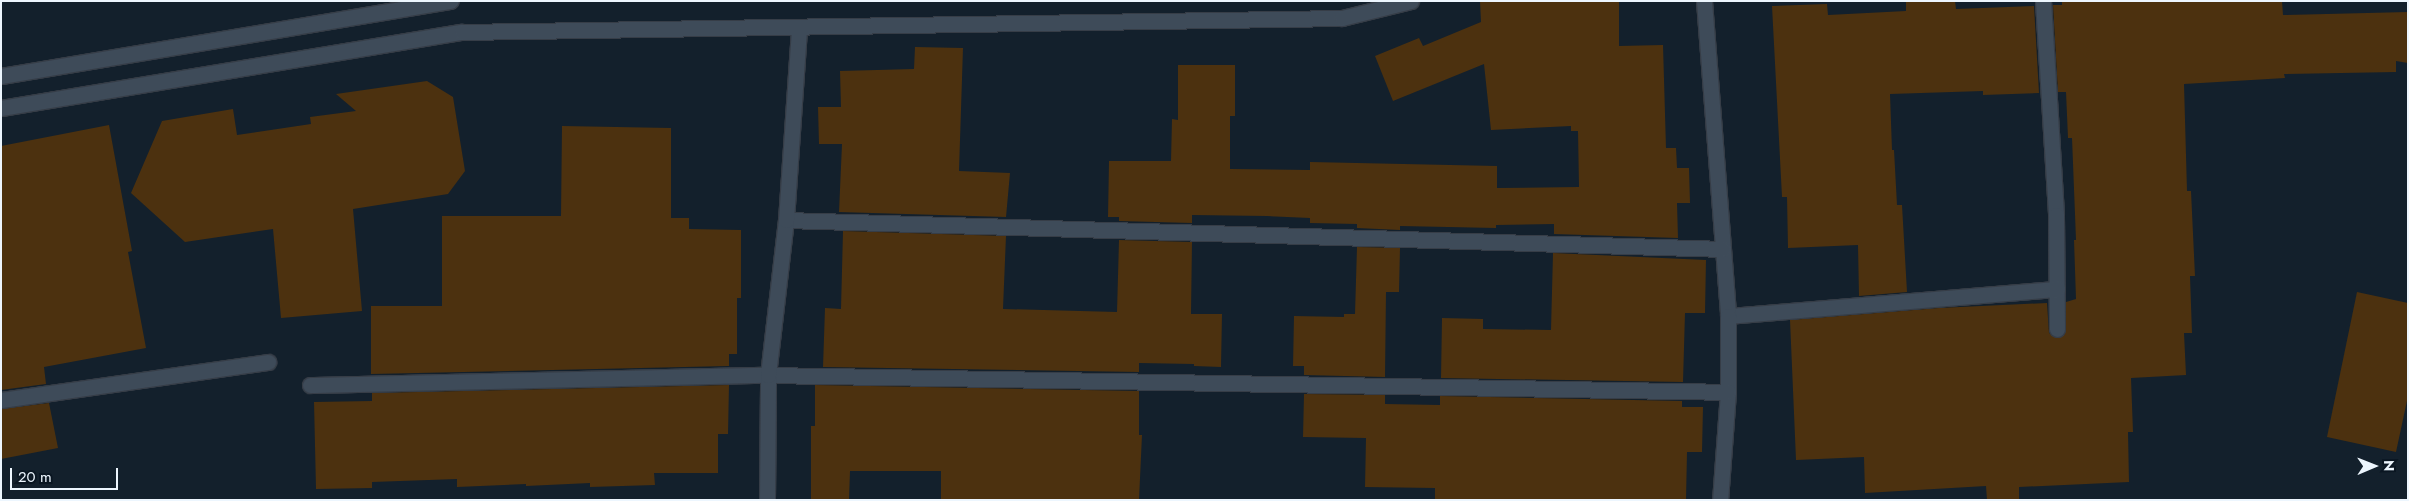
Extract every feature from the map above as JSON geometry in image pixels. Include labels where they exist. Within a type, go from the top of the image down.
[{"type":"street","points":[[1,76],[451,1]]},
{"type":"street","points":[[1,108],[462,32],[1342,18],[1411,1]]},
{"type":"street","points":[[1704,1],[1728,316],[1728,392],[1720,500]]},
{"type":"street","points":[[2043,1],[2056,215],[2057,329]]},
{"type":"street","points":[[767,500],[768,375],[786,220],[799,26]]},
{"type":"street","points":[[786,220],[1723,248]]},
{"type":"street","points":[[1728,316],[2057,289]]},
{"type":"street","points":[[1,400],[268,362]]},
{"type":"street","points":[[310,385],[768,375],[1728,392]]},
{"type":"building","points":[[1480,1],[1619,1],[1619,46],[1663,45],[1666,148],[1676,148],[1677,168],[1689,168],[1690,203],[1677,203],[1678,238],[1554,234],[1554,224],[1496,225],[1496,228],[1400,226],[1400,230],[1357,228],[1357,224],[1310,223],[1310,218],[1267,216],[1192,215],[1192,223],[1119,221],[1119,217],[1108,217],[1109,161],[1171,161],[1172,119],[1178,120],[1178,65],[1235,65],[1235,116],[1230,116],[1230,169],[1310,170],[1310,162],[1497,166],[1497,188],[1579,187],[1578,131],[1571,131],[1571,126],[1491,130],[1484,64],[1393,101],[1375,56],[1419,38],[1423,46],[1481,22]]},
{"type":"building","points":[[1906,1],[1955,1],[1956,9],[2034,6],[2039,93],[1983,95],[1983,91],[1890,94],[1892,150],[1894,150],[1897,205],[1902,205],[1907,292],[1859,296],[1858,245],[1788,248],[1787,197],[1782,197],[1772,6],[1827,4],[1828,15],[1906,11]]},
{"type":"building","points":[[2062,1],[2282,1],[2283,15],[2408,12],[2408,63],[2396,61],[2396,72],[2284,74],[2285,78],[2184,84],[2187,191],[2191,191],[2195,276],[2190,276],[2192,333],[2184,333],[2186,375],[2131,378],[2133,432],[2128,432],[2129,482],[2019,487],[2019,500],[1987,500],[1986,486],[1865,493],[1864,457],[1796,460],[1790,320],[1939,308],[2047,303],[2049,333],[2057,338],[2065,334],[2066,302],[2076,299],[2074,240],[2076,240],[2072,138],[2068,138],[2066,92],[2058,92],[2053,5],[2062,5]]},
{"type":"building","points":[[915,47],[963,48],[959,171],[1010,173],[1006,217],[839,212],[842,144],[819,144],[818,107],[841,107],[840,71],[914,69]]},
{"type":"building","points":[[427,81],[453,97],[465,171],[448,194],[353,209],[362,311],[281,318],[273,229],[185,242],[131,193],[162,121],[233,109],[237,135],[311,124],[310,117],[356,111],[336,94]]},
{"type":"building","points":[[109,125],[132,251],[128,252],[146,348],[44,367],[46,384],[1,390],[1,146]]},
{"type":"building","points":[[562,126],[671,128],[671,218],[689,218],[689,229],[741,230],[741,298],[737,298],[737,354],[729,354],[729,366],[371,374],[371,306],[442,306],[442,216],[561,216]]},
{"type":"building","points":[[843,231],[1006,236],[1003,309],[1117,312],[1119,240],[1192,242],[1191,314],[1222,314],[1221,367],[1194,366],[1194,364],[1139,363],[1139,372],[823,367],[825,308],[841,309]]},
{"type":"building","points":[[1357,247],[1400,248],[1399,292],[1386,292],[1385,377],[1304,375],[1304,366],[1293,366],[1294,316],[1344,317],[1344,314],[1355,314]]},
{"type":"building","points":[[1553,253],[1706,260],[1705,313],[1685,313],[1683,382],[1441,378],[1442,318],[1483,319],[1483,329],[1551,330]]},
{"type":"building","points":[[2357,292],[2408,303],[2408,396],[2396,452],[2327,437]]},
{"type":"building","points":[[729,385],[728,434],[718,434],[718,473],[654,473],[655,485],[590,487],[590,483],[457,487],[457,479],[372,482],[372,488],[316,489],[314,402],[372,401],[372,393]]},
{"type":"building","points":[[815,385],[1139,391],[1139,435],[1142,435],[1139,500],[941,500],[941,471],[850,471],[849,500],[811,500],[811,426],[815,426]]},
{"type":"building","points":[[1304,394],[1385,395],[1385,404],[1440,405],[1440,396],[1682,401],[1682,407],[1703,407],[1702,452],[1687,452],[1686,500],[1435,500],[1435,488],[1365,487],[1366,438],[1303,437]]},
{"type":"building","points":[[49,403],[58,448],[1,459],[1,409]]}]
